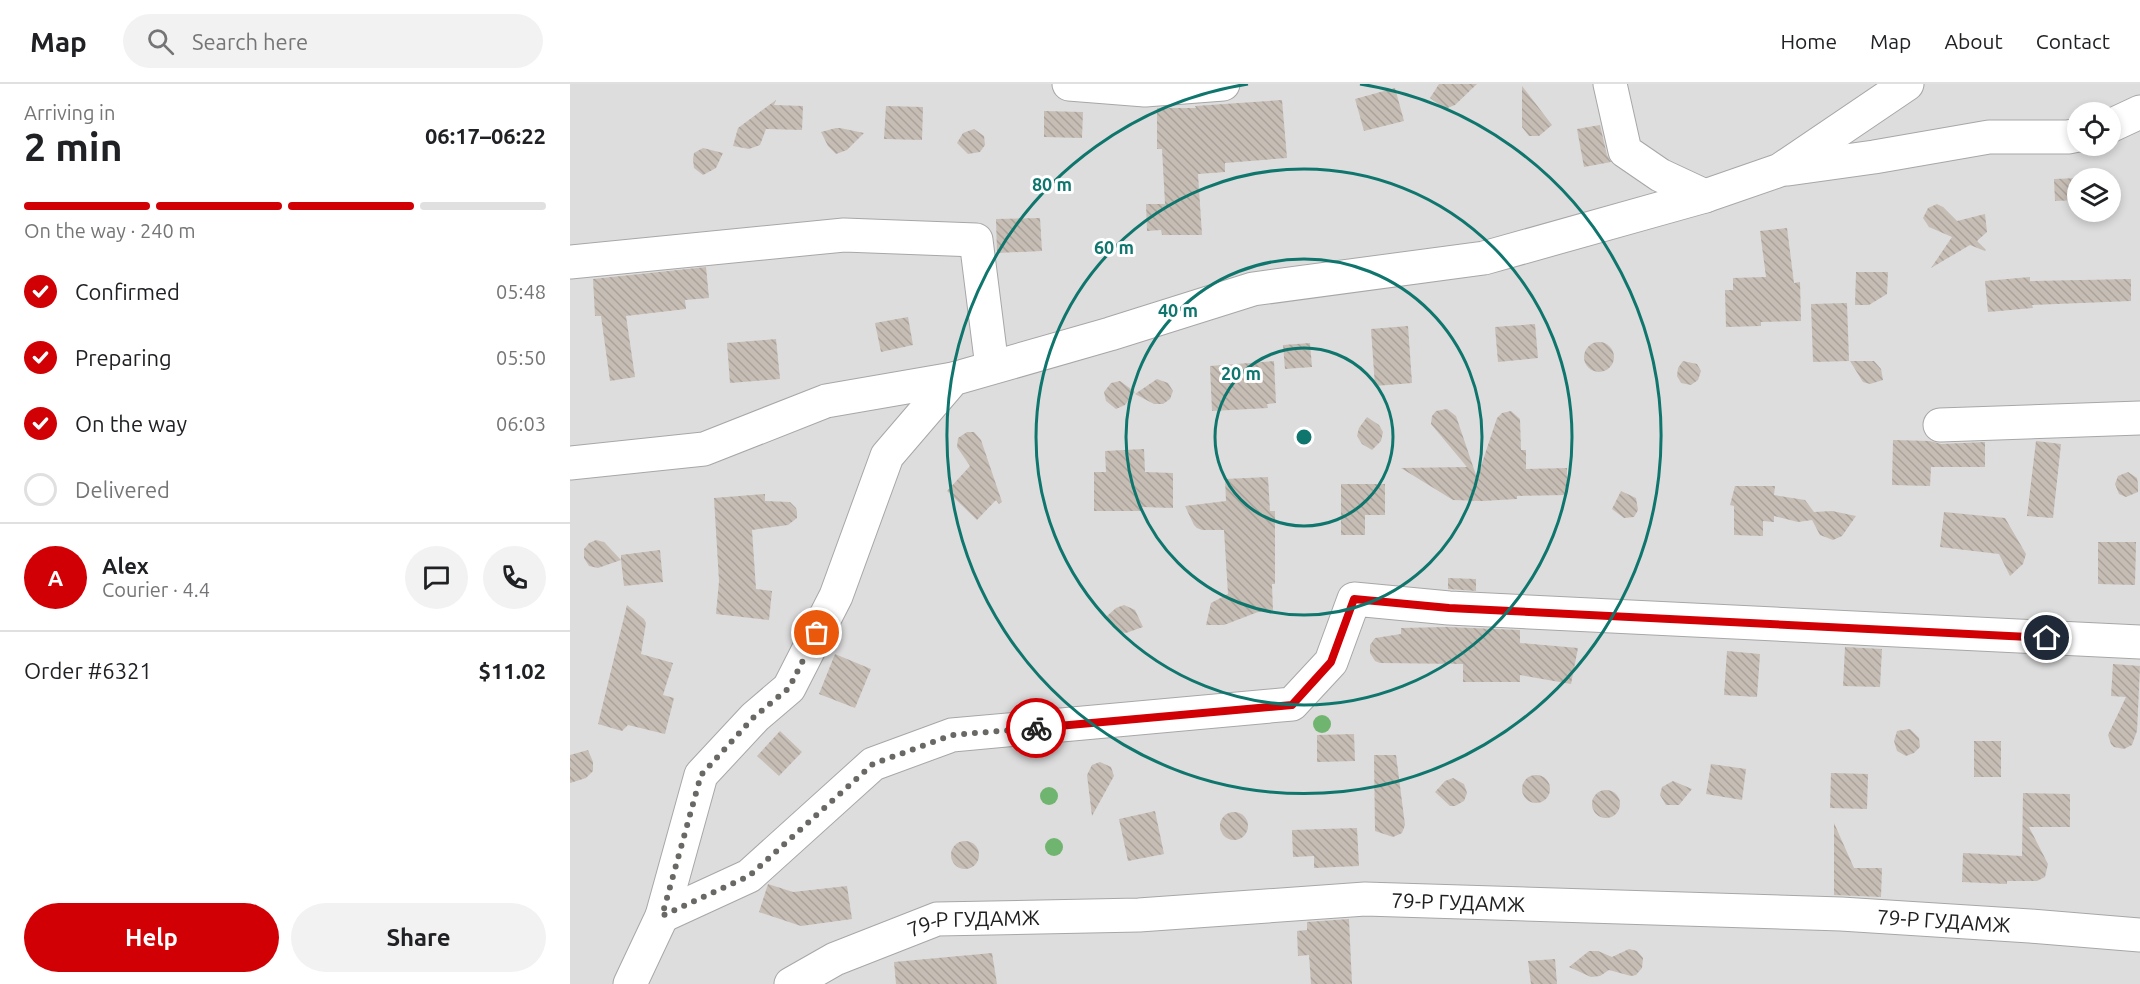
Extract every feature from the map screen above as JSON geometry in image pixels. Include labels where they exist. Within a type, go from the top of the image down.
[{"type":"street","points":[[1069,84],[1145,90],[1223,84]]},
{"type":"street","points":[[1610,84],[1625,151],[1660,175],[1705,196]]},
{"type":"street","points":[[1780,170],[1907,84]]},
{"type":"street","points":[[570,463],[704,449],[826,401],[953,379],[1110,334],[1253,289],[1484,258],[1705,196],[1780,170],[1874,157],[1989,137],[2067,137]]},
{"type":"street","points":[[570,261],[844,235],[976,240],[992,367]]},
{"type":"street","points":[[630,984],[662,916],[701,775],[754,717],[789,688],[836,596],[887,456],[953,379]]},
{"type":"street","points":[[1940,425],[2140,418]]},
{"type":"street","points":[[662,916],[749,876],[873,764],[952,735],[1292,705],[1331,662],[1354,599],[1449,608],[2140,642]]},
{"type":"street","name":"79-Р ГУДАМЖ","points":[[791,984],[835,959],[937,919],[1139,915],[1365,899],[1841,914],[2140,935]]},
{"type":"shaded area","points":[[570,84],[2140,84],[2140,984],[570,984]]},
{"type":"building","points":[[1439,84],[1477,84],[1455,105],[1445,109],[1430,98]]},
{"type":"building","points":[[1522,86],[1552,125],[1539,136],[1529,136],[1522,127]]},
{"type":"building","points":[[1395,88],[1404,121],[1364,131],[1355,99]]},
{"type":"building","points":[[776,100],[774,105],[803,106],[802,130],[766,129],[760,145],[749,149],[733,146],[738,128]]},
{"type":"building","points":[[1282,100],[1287,158],[1225,163],[1225,172],[1198,174],[1202,235],[1162,235],[1161,230],[1147,231],[1146,204],[1165,204],[1162,149],[1157,149],[1157,108],[1196,108],[1195,106]]},
{"type":"building","points":[[886,106],[923,107],[922,140],[884,139]]},
{"type":"building","points":[[1044,111],[1083,112],[1082,138],[1044,137]]},
{"type":"building","points":[[1600,125],[1607,155],[1611,162],[1584,167],[1577,129]]},
{"type":"building","points":[[836,128],[864,133],[847,150],[836,154],[828,146],[821,132]]},
{"type":"building","points":[[974,129],[984,136],[985,145],[980,152],[968,154],[957,143],[963,133]]},
{"type":"building","points":[[703,148],[723,153],[716,168],[703,175],[694,168],[693,159],[694,153]]},
{"type":"building","points":[[2067,178],[2067,200],[2055,201],[2054,179]]},
{"type":"building","points":[[1937,204],[1957,221],[1985,214],[1987,232],[1977,241],[1986,250],[1970,245],[1931,268],[1952,237],[1929,227],[1923,218],[1928,208]]},
{"type":"building","points":[[1040,218],[1042,251],[997,253],[996,219]]},
{"type":"building","points":[[1787,228],[1794,283],[1800,282],[1801,321],[1761,322],[1761,326],[1726,327],[1725,290],[1733,290],[1733,278],[1766,277],[1760,231]]},
{"type":"building","points":[[706,267],[709,298],[685,300],[686,309],[626,316],[635,377],[610,381],[601,316],[595,316],[593,279]]},
{"type":"building","points":[[1856,272],[1888,272],[1887,294],[1869,305],[1855,305]]},
{"type":"building","points":[[2030,277],[2030,281],[2131,279],[2131,301],[2032,305],[2033,308],[1988,312],[1985,281]]},
{"type":"building","points":[[1847,303],[1849,361],[1813,362],[1811,304]]},
{"type":"building","points":[[908,317],[913,345],[881,352],[875,323]]},
{"type":"building","points":[[1535,324],[1538,358],[1498,362],[1495,327]]},
{"type":"building","points":[[1408,326],[1412,383],[1375,386],[1371,329]]},
{"type":"building","points":[[776,339],[780,379],[730,383],[727,343]]},
{"type":"building","points":[[1599,342],[1605,343],[1613,351],[1613,363],[1605,371],[1599,372],[1593,371],[1585,363],[1584,357],[1585,351],[1593,343]]},
{"type":"building","points":[[1310,343],[1312,367],[1285,369],[1283,345]]},
{"type":"building","points":[[1274,361],[1276,403],[1267,404],[1268,408],[1212,411],[1210,366]]},
{"type":"building","points":[[1683,361],[1697,364],[1701,371],[1698,380],[1691,385],[1681,383],[1677,376],[1678,368]]},
{"type":"building","points":[[1850,361],[1874,361],[1881,369],[1883,380],[1870,384],[1863,382]]},
{"type":"building","points":[[1157,379],[1168,383],[1173,391],[1170,399],[1163,404],[1154,404],[1135,394]]},
{"type":"building","points":[[1120,381],[1135,392],[1125,405],[1116,409],[1106,401],[1104,392],[1111,383]]},
{"type":"building","points":[[1447,409],[1456,416],[1477,478],[1497,418],[1502,413],[1511,411],[1520,419],[1521,450],[1526,450],[1526,469],[1567,468],[1567,495],[1517,496],[1517,499],[1482,501],[1453,500],[1401,468],[1467,467],[1431,424],[1432,416],[1436,411]]},
{"type":"building","points":[[1367,417],[1379,425],[1383,432],[1381,441],[1372,450],[1362,444],[1357,436],[1359,428]]},
{"type":"building","points":[[967,432],[974,432],[981,440],[1002,502],[999,504],[996,500],[977,520],[947,491],[970,466],[957,447],[958,438]]},
{"type":"building","points":[[1893,440],[1930,441],[1941,444],[1985,442],[1985,467],[1931,467],[1930,486],[1892,485]]},
{"type":"building","points":[[2036,441],[2061,444],[2053,518],[2027,516]]},
{"type":"building","points":[[1144,449],[1145,472],[1173,473],[1173,508],[1142,507],[1143,511],[1094,511],[1094,472],[1106,472],[1105,451]]},
{"type":"building","points":[[2128,472],[2137,478],[2138,492],[2126,497],[2119,494],[2115,484],[2118,476]]},
{"type":"building","points":[[1268,477],[1270,511],[1275,511],[1273,612],[1258,612],[1224,625],[1206,625],[1211,603],[1228,594],[1224,530],[1197,528],[1185,506],[1226,501],[1225,479]]},
{"type":"building","points":[[1341,484],[1385,484],[1385,515],[1365,515],[1365,535],[1341,535]]},
{"type":"building","points":[[1735,486],[1775,486],[1774,495],[1805,500],[1814,512],[1832,511],[1856,516],[1842,536],[1833,540],[1820,535],[1812,520],[1798,522],[1774,516],[1774,522],[1763,521],[1763,536],[1734,535],[1734,506],[1730,505]]},
{"type":"building","points":[[1621,491],[1636,498],[1638,510],[1634,517],[1624,518],[1612,509]]},
{"type":"building","points":[[765,494],[765,501],[790,502],[797,512],[797,518],[788,525],[752,530],[756,589],[772,591],[769,620],[716,614],[719,581],[714,498]]},
{"type":"building","points":[[1944,512],[2005,518],[2026,554],[2023,564],[2010,576],[1999,554],[1940,547]]},
{"type":"building","points":[[596,540],[604,542],[621,560],[598,568],[589,566],[584,558],[584,549]]},
{"type":"building","points":[[2098,542],[2136,542],[2135,585],[2098,584]]},
{"type":"building","points":[[660,550],[663,582],[624,586],[621,555]]},
{"type":"building","points":[[1448,578],[1476,579],[1476,591],[1448,589]]},
{"type":"building","points":[[627,605],[646,623],[641,654],[673,663],[663,695],[674,698],[665,734],[628,725],[622,731],[598,724]]},
{"type":"building","points":[[1124,605],[1135,610],[1143,627],[1126,633],[1113,627],[1107,616],[1116,608]]},
{"type":"building","points":[[1401,628],[1520,630],[1520,643],[1578,648],[1571,684],[1520,675],[1520,682],[1463,682],[1463,664],[1380,663],[1375,661],[1370,653],[1370,645],[1375,638],[1401,634]]},
{"type":"building","points":[[1845,647],[1882,649],[1880,687],[1843,686]]},
{"type":"building","points":[[1727,651],[1760,654],[1757,697],[1724,695]]},
{"type":"building","points":[[835,654],[871,669],[855,708],[819,694]]},
{"type":"building","points":[[2113,664],[2140,666],[2137,731],[2132,745],[2124,749],[2114,747],[2108,735],[2126,697],[2111,696]]},
{"type":"building","points":[[1910,729],[1919,738],[1920,747],[1914,753],[1906,756],[1897,751],[1894,741],[1897,731]]},
{"type":"building","points":[[780,731],[802,752],[779,776],[757,756]]},
{"type":"building","points":[[1354,734],[1355,761],[1317,762],[1317,735]]},
{"type":"building","points":[[1974,741],[2001,741],[2001,777],[1974,777]]},
{"type":"building","points":[[588,750],[593,762],[593,771],[586,778],[570,783],[570,755]]},
{"type":"building","points":[[1374,755],[1396,755],[1405,825],[1402,833],[1393,837],[1375,831]]},
{"type":"building","points":[[1100,762],[1111,767],[1114,776],[1092,816],[1087,775],[1092,765]]},
{"type":"building","points":[[1711,764],[1746,769],[1742,800],[1706,794]]},
{"type":"building","points":[[1831,773],[1868,774],[1867,809],[1830,808]]},
{"type":"building","points":[[1536,775],[1546,779],[1550,789],[1546,799],[1536,803],[1526,799],[1522,789],[1526,779]]},
{"type":"building","points":[[1453,778],[1464,784],[1467,793],[1464,801],[1450,806],[1435,792],[1445,781]]},
{"type":"building","points":[[1673,781],[1692,789],[1679,805],[1666,805],[1660,795],[1662,787]]},
{"type":"building","points":[[1606,790],[1616,794],[1620,804],[1616,814],[1606,818],[1596,814],[1592,804],[1596,794]]},
{"type":"building","points":[[2023,793],[2070,794],[2070,827],[2029,827],[2048,864],[2045,877],[2037,881],[2007,881],[2007,884],[1962,882],[1963,853],[2022,856]]},
{"type":"building","points":[[1155,811],[1164,854],[1128,861],[1119,819]]},
{"type":"building","points":[[1234,812],[1244,816],[1248,826],[1244,836],[1234,840],[1224,836],[1220,826],[1224,816]]},
{"type":"building","points":[[1834,823],[1854,868],[1882,868],[1881,897],[1834,895]]},
{"type":"building","points":[[1357,828],[1359,866],[1314,868],[1314,856],[1293,857],[1292,830]]},
{"type":"building","points":[[965,841],[975,845],[979,855],[975,865],[965,869],[955,865],[951,855],[955,845]]},
{"type":"building","points":[[768,884],[793,892],[847,886],[852,919],[801,926],[759,912]]},
{"type":"building","points":[[1349,919],[1352,984],[1311,984],[1309,955],[1298,956],[1297,931],[1307,930],[1307,922]]},
{"type":"building","points":[[1629,949],[1637,951],[1643,958],[1642,968],[1636,975],[1631,976],[1609,970],[1600,976],[1591,977],[1569,967],[1589,951],[1598,951],[1612,957]]},
{"type":"building","points":[[992,953],[997,984],[896,984],[894,962]]},
{"type":"building","points":[[1555,959],[1557,984],[1531,984],[1528,961]]},
{"type":"way so far","points":[[817,633],[789,688],[754,717],[701,775],[662,916],[749,876],[873,764],[952,735],[1036,728]]},
{"type":"route","points":[[1036,728],[1292,705],[1331,662],[1354,599],[1449,608],[2047,638]]}]
